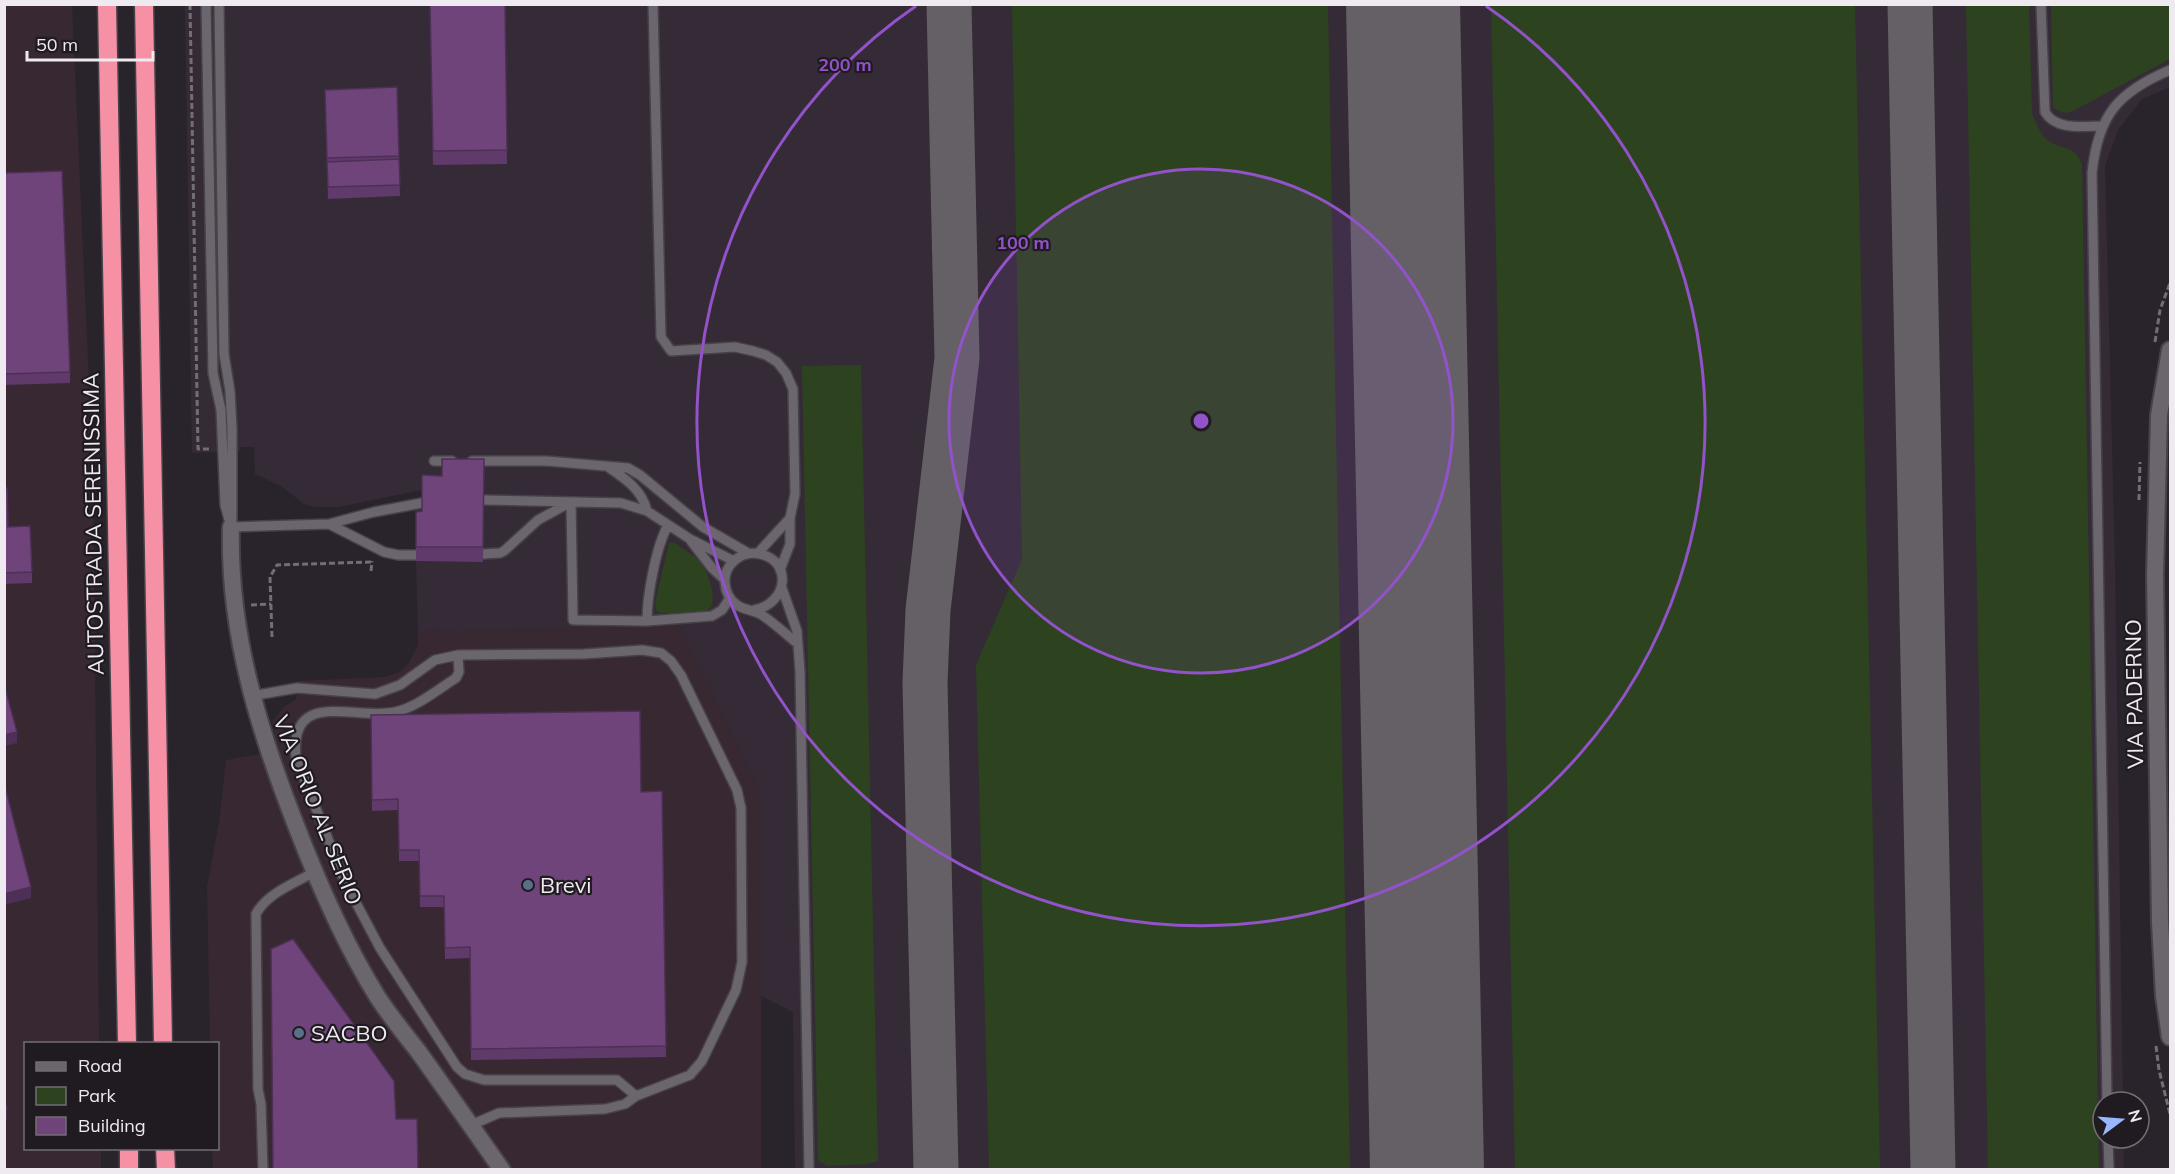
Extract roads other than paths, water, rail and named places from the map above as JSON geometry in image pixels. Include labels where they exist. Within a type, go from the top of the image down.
[{"type":"highway","name":"AUTOSTRADA SERENISSIMA","points":[[107,4],[127,1042]]},
{"type":"highway","points":[[144,4],[163,1042]]},
{"type":"highway","points":[[129,1150],[129,1170]]},
{"type":"highway","points":[[165,1150],[166,1170]]},
{"type":"street","name":"VIA PADERNO","points":[[2170,350],[2159,415],[2155,576],[2160,922],[2164,996],[2170,1037]]},
{"type":"street","name":"VIA ORIO AL SERIO","points":[[231,527],[230,557],[236,607],[256,714],[283,793],[314,872],[357,960],[378,997],[502,1170]]},
{"type":"lane","points":[[206,4],[213,373],[221,410],[225,505],[231,527]]},
{"type":"lane","points":[[219,4],[224,354],[230,391],[232,428],[233,508],[231,527]]},
{"type":"lane","points":[[653,4],[661,337],[671,351],[735,347],[766,355],[786,372],[793,389],[795,494],[790,518],[790,544],[780,570],[782,588],[796,631],[800,672],[809,1170]]},
{"type":"lane","points":[[2041,4],[2045,112],[2052,120],[2070,127],[2102,126]]},
{"type":"lane","points":[[2107,1090],[2092,173],[2094,151],[2102,126],[2114,107],[2131,90],[2170,70]]},
{"type":"lane","points":[[434,461],[547,460],[628,468],[640,475],[704,527],[753,553],[767,556],[780,570]]},
{"type":"lane","points":[[606,465],[639,491],[647,511]]},
{"type":"lane","points":[[484,500],[621,503],[647,511],[690,539],[734,561]]},
{"type":"lane","points":[[483,554],[504,551],[546,514],[571,502]]},
{"type":"lane","points":[[571,502],[573,620],[647,621],[712,616],[722,610],[730,598]]},
{"type":"lane","points":[[231,527],[329,524],[374,512],[422,504]]},
{"type":"lane","points":[[782,588],[771,604],[763,609],[745,609],[736,605],[730,598],[725,580],[727,570],[734,561],[753,553],[790,518]]},
{"type":"lane","points":[[329,524],[384,552],[416,555]]},
{"type":"lane","points":[[647,621],[647,604],[663,534],[668,525]]},
{"type":"lane","points":[[690,539],[712,568],[725,580]]},
{"type":"lane","points":[[754,610],[798,644]]},
{"type":"lane","points":[[252,696],[297,688],[375,694],[400,685],[435,660],[458,655],[584,654],[642,650],[661,653],[671,661],[681,675],[737,790],[741,808],[742,962],[736,990],[702,1061],[690,1075],[636,1096],[625,1104],[605,1109],[500,1113],[471,1125]]},
{"type":"lane","points":[[458,655],[459,672],[456,678],[410,707],[379,715],[338,710],[310,717],[301,722],[297,728],[296,758],[345,882],[380,948],[457,1066],[465,1074],[484,1080],[617,1080],[636,1096]]},
{"type":"lane","points":[[263,1170],[261,1104],[258,1089],[256,914],[261,904],[269,897],[314,872]]},
{"type":"lane","points":[[2108,1150],[2109,1170]]},
{"type":"place","name":"Brevi","points":[[528,885]]},
{"type":"place","name":"SACBO","points":[[299,1033]]}]
